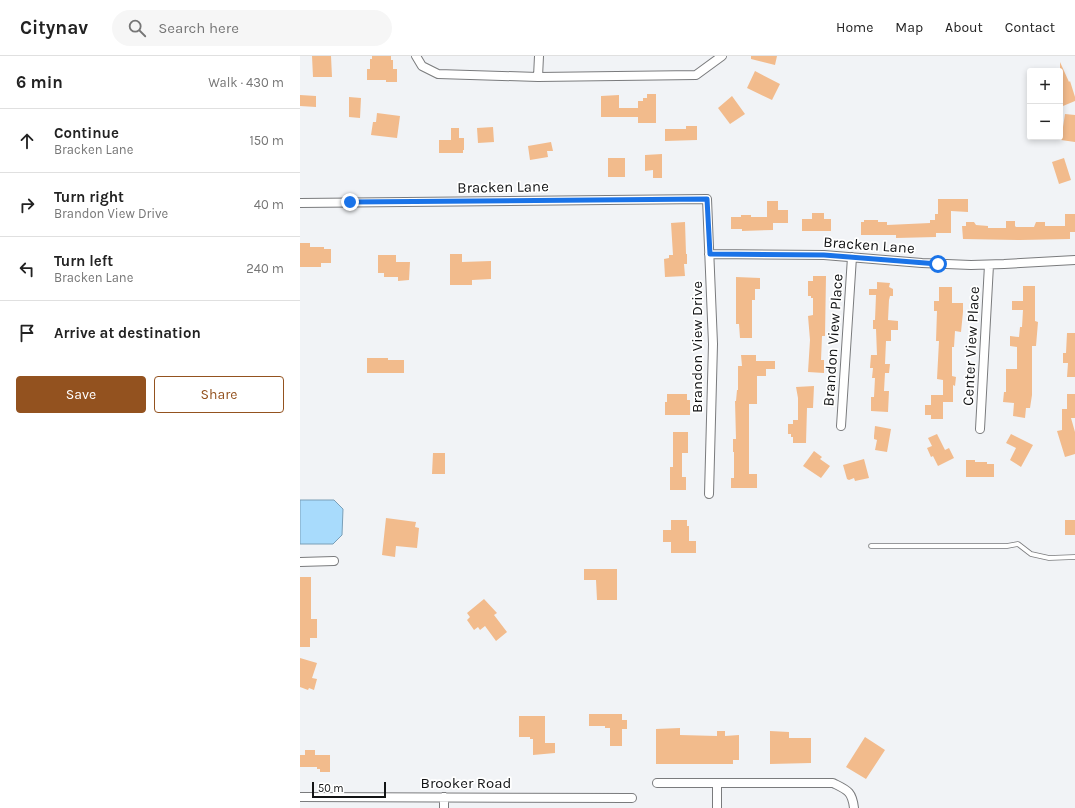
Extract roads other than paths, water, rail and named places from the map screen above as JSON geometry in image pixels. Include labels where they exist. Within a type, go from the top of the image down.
[{"type":"street","points":[[416,56],[422,66],[438,74],[538,76],[696,75],[722,56]]},
{"type":"street","points":[[538,76],[539,56]]},
{"type":"street","name":"Bracken Lane","points":[[300,203],[707,199]]},
{"type":"street","name":"Brandon View Drive","points":[[707,199],[713,322],[709,494]]},
{"type":"street","name":"Bracken Lane","points":[[710,254],[790,254],[852,257],[922,263],[989,265],[1075,260]]},
{"type":"street","name":"Brandon View Place","points":[[841,426],[852,257]]},
{"type":"street","name":"Center View Place","points":[[980,429],[989,265]]},
{"type":"street","points":[[300,562],[334,561]]},
{"type":"street","points":[[656,783],[833,783],[849,792],[854,808]]},
{"type":"street","points":[[717,783],[717,808]]},
{"type":"street","name":"Brooker Road","points":[[300,797],[632,798]]},
{"type":"street","points":[[444,797],[444,808]]},
{"type":"lane","points":[[871,546],[1007,546],[1018,544],[1031,554],[1049,558],[1075,557]]},
{"type":"water","points":[[300,500],[334,500],[343,509],[342,535],[333,544],[300,544]]}]
